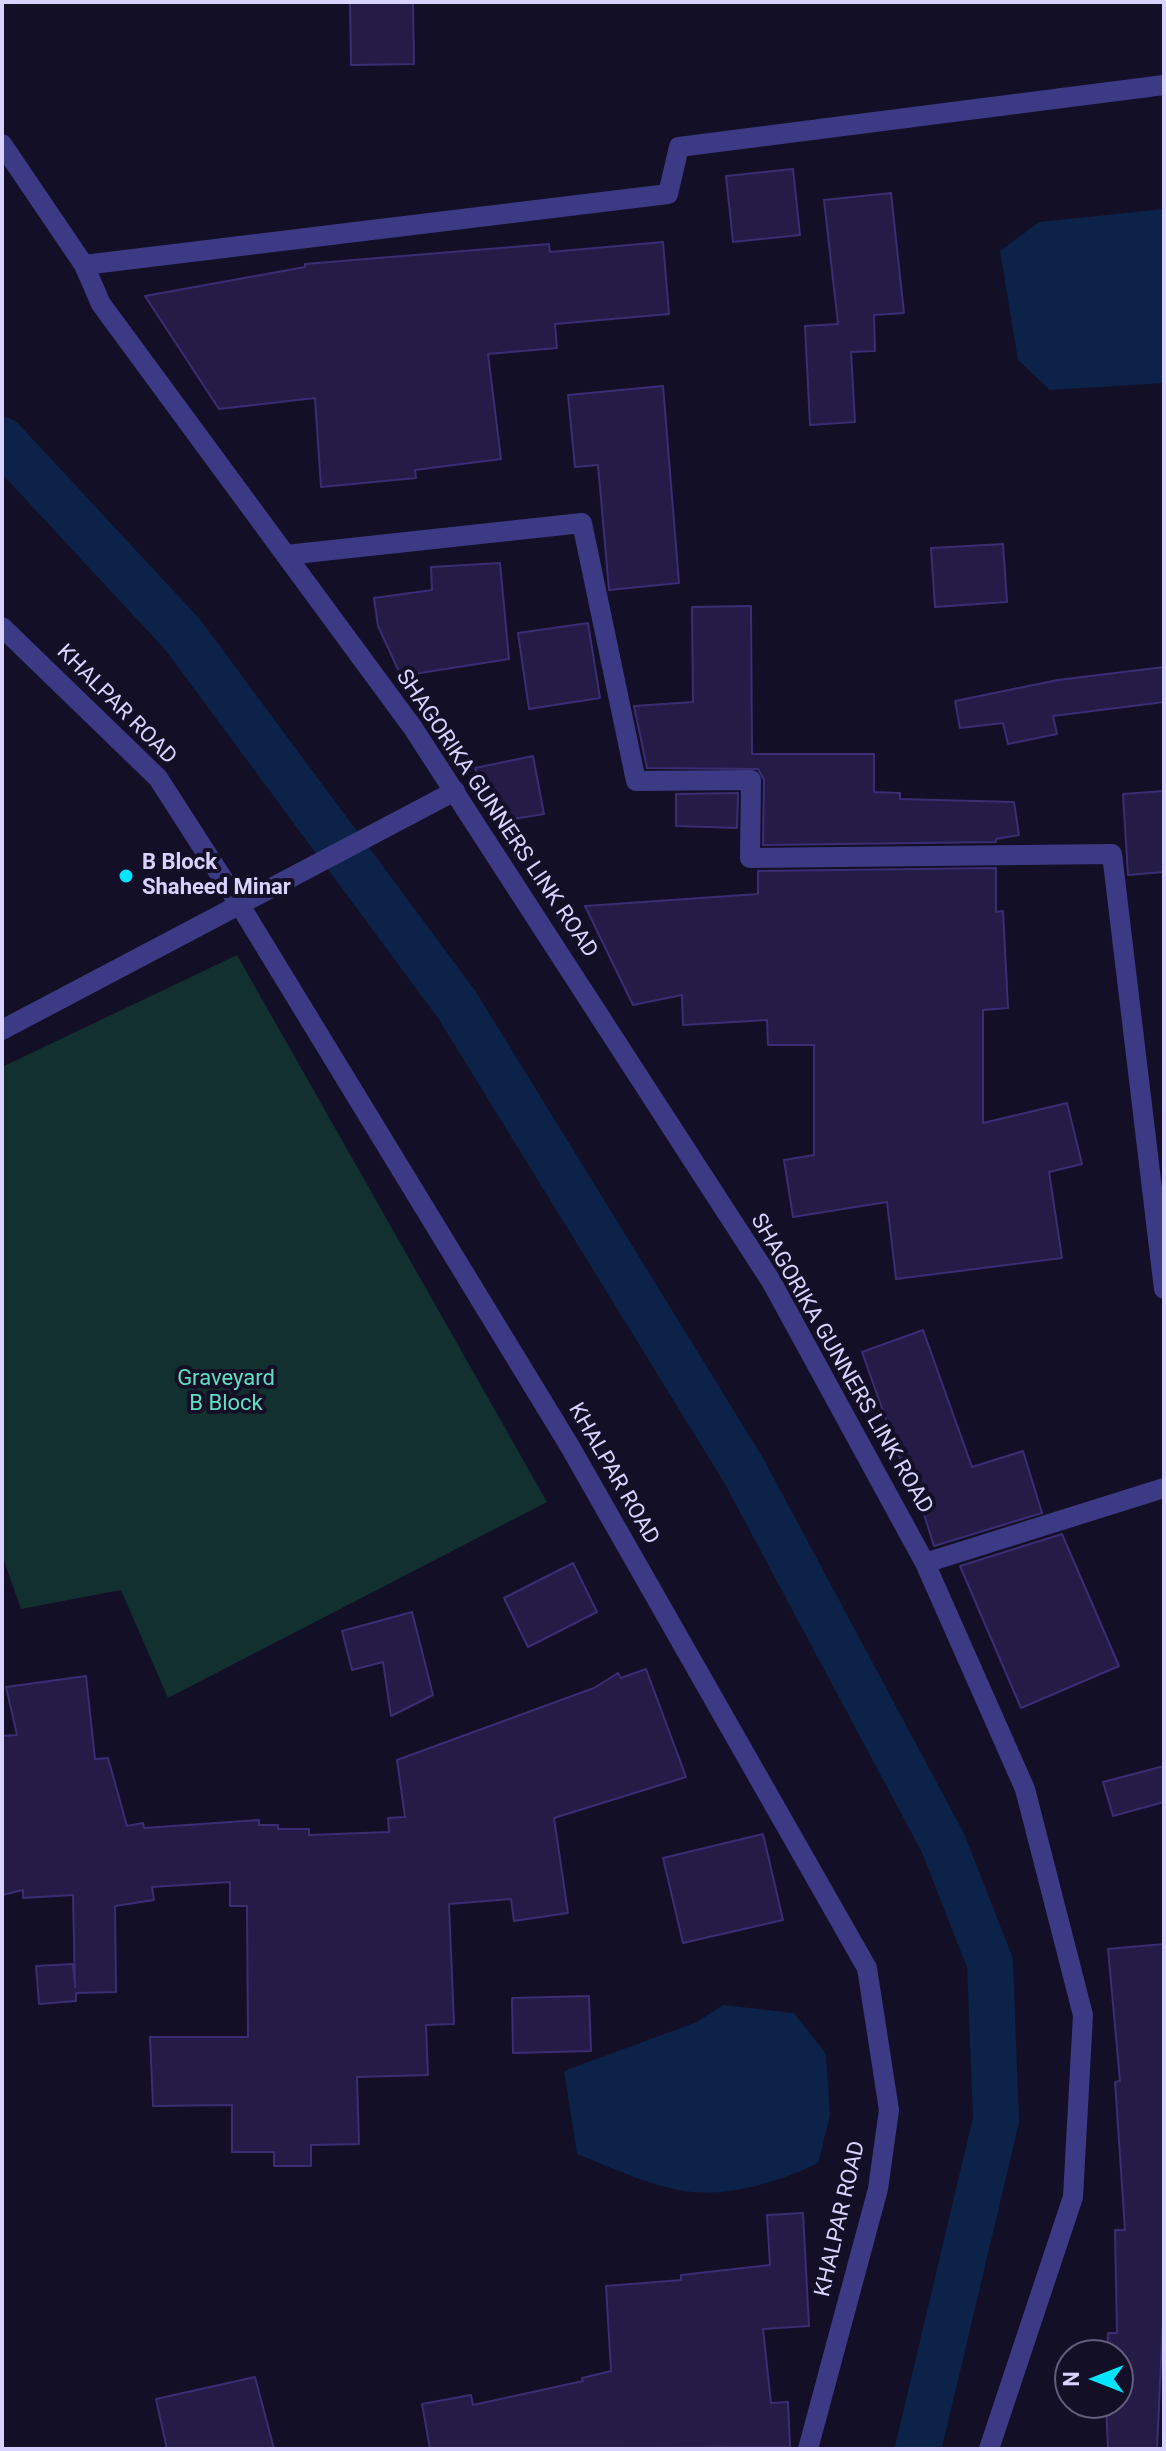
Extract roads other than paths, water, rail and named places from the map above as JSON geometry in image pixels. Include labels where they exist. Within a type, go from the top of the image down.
[{"type":"street","points":[[84,265],[668,194],[679,147],[1164,85]]},
{"type":"street","name":"SHAGORIKA GUNNERS LINK ROAD","points":[[2,144],[84,265],[101,304],[413,728],[771,1281],[925,1563],[1025,1789],[1083,2015],[1073,2197],[989,2449]]},
{"type":"street","points":[[286,555],[582,523],[636,781],[751,780],[750,858],[1112,854],[1164,1289]]},
{"type":"street","name":"KHALPAR ROAD","points":[[2,627],[158,778],[241,907],[569,1445],[867,1968],[889,2110],[878,2189],[808,2449]]},
{"type":"street","points":[[2,1030],[241,907],[455,791]]},
{"type":"street","points":[[925,1563],[1164,1488]]},
{"type":"water","points":[[1164,209],[1164,383],[1050,390],[1018,360],[1000,251],[1039,222]]},
{"type":"water","points":[[723,2005],[794,2013],[826,2054],[830,2115],[818,2163],[765,2184],[706,2193],[657,2185],[577,2154],[564,2071],[697,2022]]},
{"type":"waterway","points":[[2,440],[183,635],[457,1005],[744,1471],[943,1843],[990,1963],[996,2120],[918,2449]]},
{"type":"place","name":"B Block Shaheed Minar","points":[[126,876]]},
{"type":"park label","name":"Graveyard B Block","points":[[226,1392]]}]
